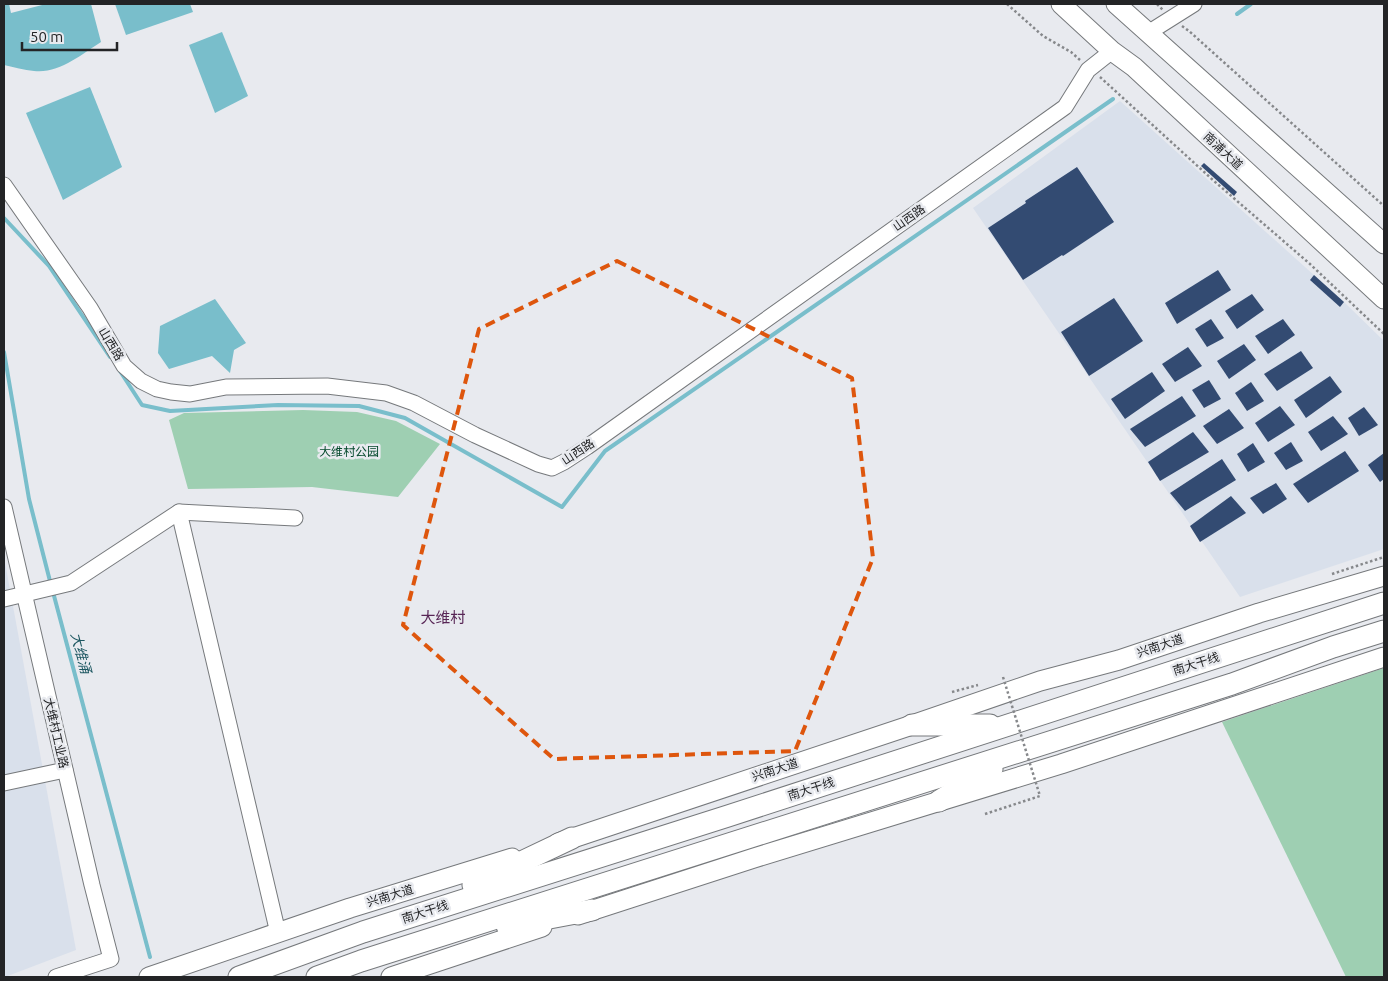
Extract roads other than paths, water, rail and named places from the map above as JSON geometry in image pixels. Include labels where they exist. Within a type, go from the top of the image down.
[{"type":"highway","name":"南大干线","points":[[239,977],[396,921],[728,816],[1384,603]]},
{"type":"highway","points":[[317,977],[402,948],[1232,684],[1333,647],[1384,631]]},
{"type":"highway","points":[[912,725],[1011,724]]},
{"type":"highway","points":[[939,801],[1019,752]]},
{"type":"highway","points":[[396,921],[572,838]]},
{"type":"highway","points":[[402,948],[592,910]]},
{"type":"main road","name":"南浦大道","points":[[1061,4],[1112,51],[1134,68],[1384,299]]},
{"type":"main road","points":[[1116,4],[1384,244]]},
{"type":"main road","name":"兴南大道","points":[[149,977],[1040,681],[1119,660],[1260,613],[1384,576]]},
{"type":"main road","points":[[398,976],[592,910],[1061,764],[1384,657]]},
{"type":"street","points":[[1148,33],[1194,4]]},
{"type":"street","name":"山西路","points":[[4,185],[90,308],[124,366],[141,381],[157,389],[190,394],[226,387],[327,386],[386,393],[414,403],[475,435],[538,464],[552,468],[587,447],[1066,107],[1088,70],[1112,51]]},
{"type":"street","name":"大维村工业路","points":[[4,507],[111,959],[56,977]]},
{"type":"street","points":[[179,512],[278,933]]},
{"type":"street","points":[[4,599],[71,583],[179,512],[295,518]]},
{"type":"street","points":[[4,783],[65,770]]},
{"type":"water","points":[[4,4],[9,4],[11,13],[46,4],[91,4],[101,42],[70,62],[52,69],[34,71],[4,65]]},
{"type":"water","points":[[115,4],[190,4],[193,12],[126,35]]},
{"type":"water","points":[[222,32],[248,96],[215,113],[189,45]]},
{"type":"water","points":[[90,87],[122,167],[63,200],[26,113]]},
{"type":"water","points":[[215,299],[246,343],[234,350],[230,373],[212,356],[169,369],[158,353],[160,326]]},
{"type":"waterway","points":[[1237,14],[1251,4]]},
{"type":"waterway","points":[[120,371],[142,405],[170,411],[278,405],[359,406],[405,418],[562,507],[605,451],[1113,99]]},
{"type":"waterway","points":[[4,218],[49,266],[110,357]]},
{"type":"waterway","name":"大维涌","points":[[4,352],[29,499],[51,585]]},
{"type":"waterway","name":"大维涌","points":[[53,592],[150,957]]},
{"type":"district","name":"大维村","points":[[443,618]]},
{"type":"park label","name":"大维村公园","points":[[349,452]]}]
